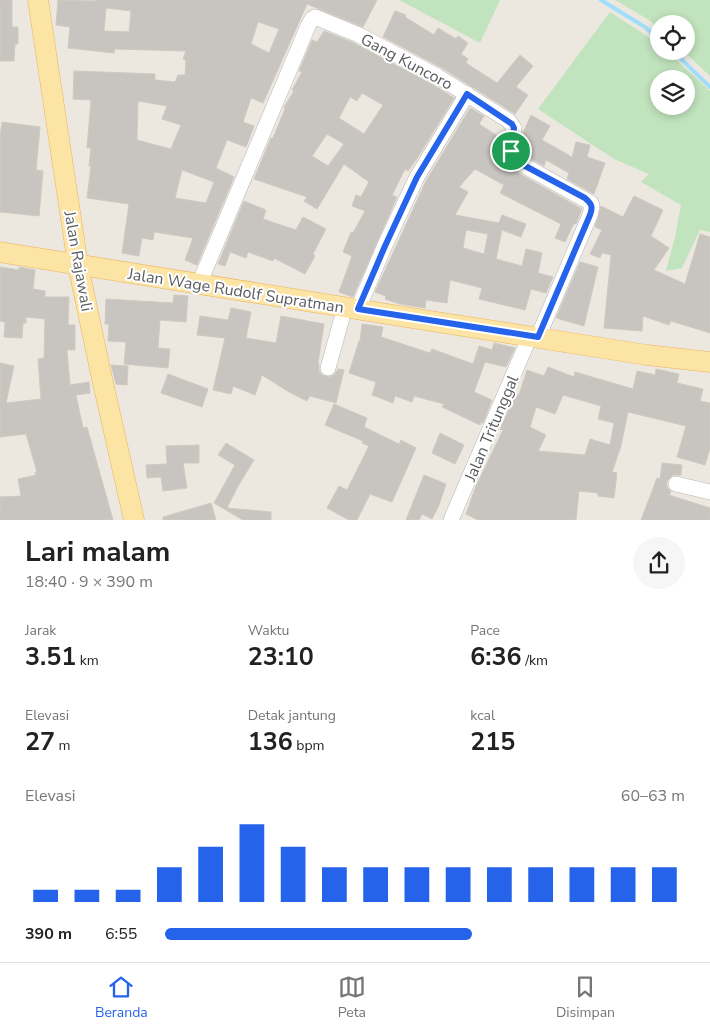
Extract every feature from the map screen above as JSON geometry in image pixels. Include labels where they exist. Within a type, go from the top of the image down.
[{"type":"main road","name":"Jalan Rajawali","points":[[38,0],[78,265],[134,520]]},
{"type":"main road","name":"Jalan Wage Rudolf Supratman","points":[[0,252],[647,355],[710,362]]},
{"type":"street","name":"Gang Kuncoro","points":[[199,284],[270,114],[312,19],[315,17],[359,35],[437,76],[512,124],[514,128],[510,155],[514,160],[591,203],[590,215],[534,337]]},
{"type":"street","points":[[328,368],[352,308],[385,246],[417,177],[467,94]]},
{"type":"street","name":"Jalan Tritunggal","points":[[451,520],[534,337]]},
{"type":"street","points":[[676,484],[710,492]]},
{"type":"green space","points":[[399,0],[500,0],[480,43]]},
{"type":"green space","points":[[615,0],[710,0],[710,76],[693,60],[695,60],[695,15],[650,15],[649,20]]},
{"type":"green space","points":[[610,12],[650,38],[650,60],[677,60],[687,70],[650,70],[650,115],[695,115],[695,77],[710,91],[710,232],[700,230],[682,268],[666,271],[681,205],[641,182],[649,174],[614,159],[538,109]]},
{"type":"building","points":[[0,0],[12,0],[12,27],[18,27],[18,44],[15,44],[14,61],[0,61]]},
{"type":"building","points":[[58,0],[377,0],[363,27],[307,4],[263,103],[251,98],[243,122],[254,126],[246,147],[227,140],[216,168],[234,177],[197,265],[185,260],[193,238],[154,232],[153,240],[142,238],[139,256],[122,253],[129,204],[87,198],[91,166],[89,166],[91,148],[87,148],[91,100],[73,99],[74,71],[155,74],[155,80],[175,82],[178,75],[185,75],[186,60],[183,59],[186,51],[115,49],[114,53],[68,48],[70,27],[56,25]],"holes":[[[106,8],[131,11],[129,32],[104,31]],[[258,22],[279,29],[269,53],[251,44]],[[138,101],[167,106],[162,119],[181,125],[171,149],[137,140]],[[182,170],[214,182],[206,203],[175,198]]]},
{"type":"building","points":[[395,11],[406,15],[405,17],[434,35],[438,28],[456,39],[458,36],[468,43],[461,54],[468,59],[466,63],[497,83],[520,55],[533,66],[516,87],[528,95],[515,114],[442,68],[383,37]]},
{"type":"building","points":[[324,31],[354,43],[432,84],[454,98],[416,160],[408,171],[405,169],[392,195],[397,197],[353,297],[339,292],[352,256],[343,252],[351,232],[353,233],[365,211],[352,206],[356,195],[361,197],[369,182],[344,164],[317,209],[304,201],[307,197],[254,179],[271,138],[273,138],[285,109],[284,107],[294,91],[292,90],[302,72],[299,71],[312,40],[317,42]],"holes":[[[362,93],[383,105],[364,134],[339,118],[350,97],[357,101]],[[327,134],[344,144],[328,166],[312,156]]]},
{"type":"building","points":[[470,108],[484,116],[479,124],[499,137],[490,151],[502,157],[502,162],[506,166],[582,209],[576,224],[574,223],[565,242],[555,238],[561,224],[500,193],[504,185],[475,169],[459,187],[468,192],[455,215],[499,223],[502,215],[526,224],[521,237],[502,230],[496,259],[522,266],[526,249],[542,253],[538,273],[553,277],[546,293],[531,289],[525,310],[479,299],[482,288],[450,280],[447,303],[426,300],[425,308],[400,304],[385,299],[386,296],[375,292],[426,181]],"holes":[[[466,230],[488,234],[484,254],[463,248]]]},
{"type":"building","points":[[531,115],[550,126],[542,140],[572,157],[576,142],[590,145],[587,157],[605,163],[594,194],[567,179],[569,173],[546,160],[544,166],[521,153],[523,133]]},
{"type":"building","points":[[2,122],[40,127],[36,170],[43,171],[39,216],[0,212],[0,137]]},
{"type":"building","points":[[634,196],[663,210],[651,236],[669,248],[654,270],[685,284],[700,234],[710,237],[710,333],[671,321],[669,325],[643,316],[642,331],[604,328],[611,255],[602,253],[600,258],[590,254],[602,230],[595,227],[601,206],[623,217]]},
{"type":"building","points":[[244,201],[266,210],[263,219],[296,230],[303,217],[326,229],[305,274],[274,258],[273,261],[248,252],[246,258],[230,252],[225,266],[218,264]]},
{"type":"building","points":[[580,262],[598,267],[584,326],[556,318]]},
{"type":"building","points":[[0,267],[19,270],[19,267],[35,270],[33,289],[45,291],[45,297],[69,297],[68,325],[75,325],[75,350],[67,350],[70,385],[89,382],[90,393],[76,395],[83,428],[87,427],[113,520],[0,520],[0,497],[21,496],[18,479],[36,475],[35,472],[37,472],[26,434],[0,437],[0,363],[14,366],[6,403],[41,399],[38,359],[44,358],[45,319],[26,317],[26,323],[23,323],[22,338],[4,337],[5,322],[0,321]]},
{"type":"building","points":[[174,295],[188,296],[186,322],[160,320],[158,348],[170,349],[168,368],[124,364],[126,342],[108,341],[109,324],[105,324],[106,299],[173,303]]},
{"type":"building","points":[[231,308],[251,312],[246,338],[276,343],[281,316],[324,324],[318,363],[319,371],[322,375],[330,377],[338,369],[344,370],[336,403],[310,396],[307,401],[262,375],[255,395],[233,386],[231,394],[213,390],[225,338],[197,335],[200,316],[228,320]]},
{"type":"building","points":[[362,324],[383,327],[381,337],[430,353],[432,349],[473,364],[479,346],[492,350],[494,343],[515,348],[506,367],[485,362],[474,392],[492,400],[483,423],[481,422],[480,425],[442,407],[444,404],[414,396],[412,402],[395,396],[393,403],[372,395],[376,382],[349,373],[360,341]]},
{"type":"building","points":[[111,365],[128,366],[127,385],[116,384]]},
{"type":"building","points":[[548,367],[574,377],[575,372],[633,389],[637,371],[655,375],[656,369],[679,374],[677,383],[703,389],[700,401],[710,403],[710,448],[705,465],[677,457],[686,426],[628,412],[621,446],[612,472],[617,473],[614,498],[598,496],[598,493],[579,491],[576,520],[478,520],[466,514],[476,486],[503,430],[500,429],[516,393],[519,395],[527,370],[544,376]],"holes":[[[563,395],[601,406],[598,419],[614,423],[610,445],[590,439],[585,455],[538,451],[546,435],[530,427],[536,407],[555,414]]]},
{"type":"building","points":[[168,374],[208,389],[202,407],[161,393]]},
{"type":"building","points":[[334,404],[367,418],[364,427],[399,444],[401,440],[416,448],[392,502],[370,494],[357,520],[349,520],[327,508],[339,486],[347,490],[369,446],[362,443],[363,441],[325,425]]},
{"type":"building","points":[[440,433],[464,445],[455,464],[432,453]]},
{"type":"building","points":[[226,443],[254,460],[227,508],[271,512],[271,520],[243,520],[214,503],[235,465],[218,455]]},
{"type":"building","points":[[199,445],[199,463],[183,463],[187,488],[163,491],[161,477],[147,478],[146,465],[167,464],[166,446]]},
{"type":"building","points":[[662,463],[682,465],[681,475],[673,475],[667,481],[667,487],[671,492],[669,495],[710,508],[710,520],[641,520],[657,478],[660,479]]},
{"type":"building","points":[[424,475],[446,484],[439,505],[432,519],[422,514],[419,520],[406,520]]},
{"type":"building","points":[[211,503],[216,520],[163,520],[163,517]]},
{"type":"waterway","points":[[601,0],[650,31]]},
{"type":"waterway","points":[[682,60],[710,87]]},
{"type":"route","points":[[467,94],[512,124],[514,128],[511,151],[511,158],[585,198],[592,206],[592,211],[538,337],[358,309],[417,177],[467,94]]}]
